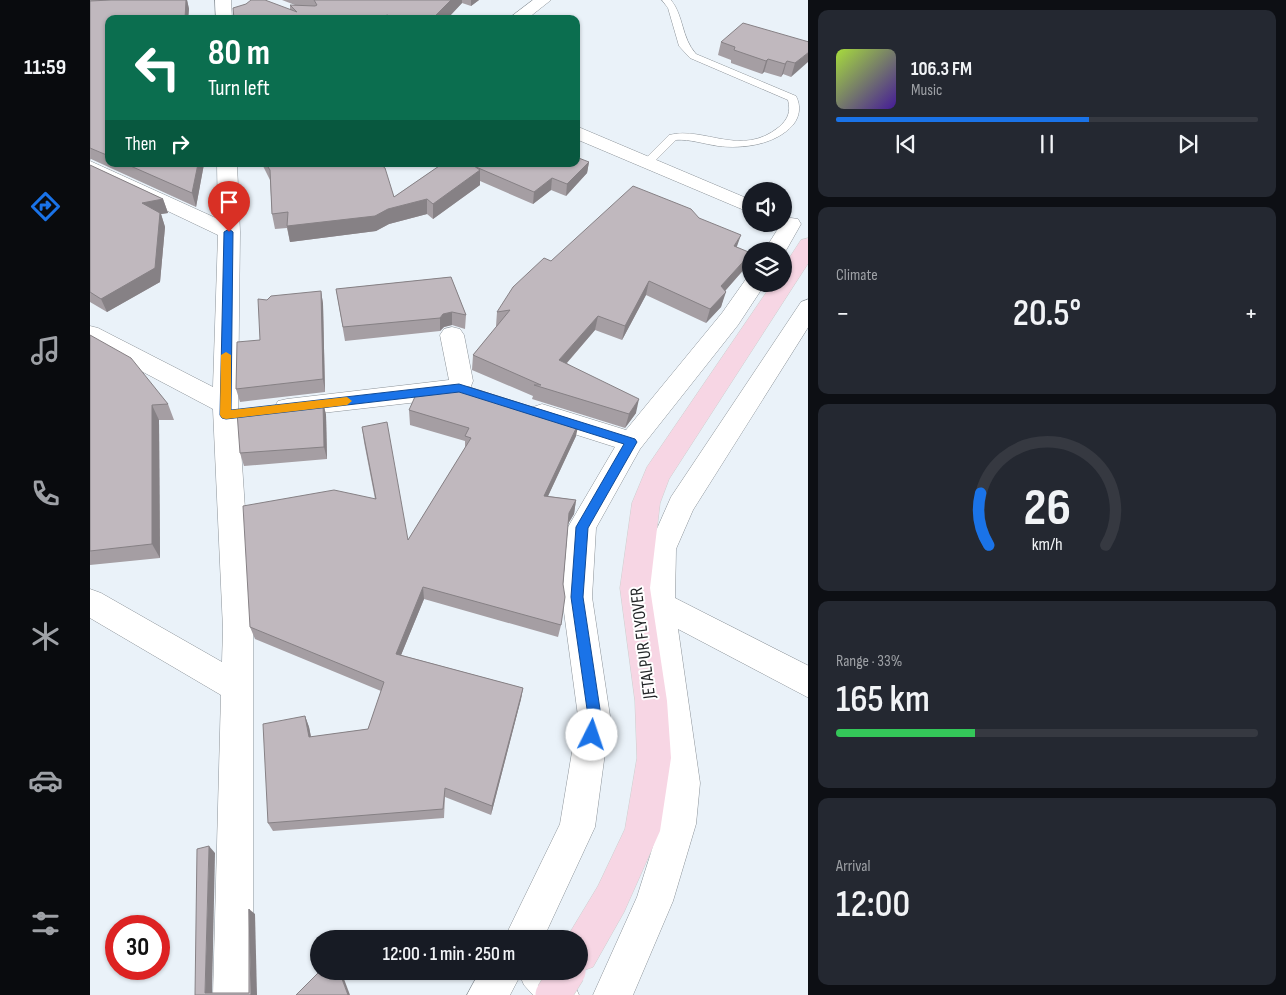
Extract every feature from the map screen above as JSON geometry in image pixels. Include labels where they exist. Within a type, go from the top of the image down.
[{"type":"main road","name":"JETALPUR FLYOVER","points":[[792,261],[808,245]]},
{"type":"main road","name":"JETALPUR FLYOVER","points":[[588,938],[611,899],[642,831],[654,758],[651,701],[635,588],[646,503],[656,475],[764,292]]},
{"type":"main road","points":[[553,995],[562,980]]},
{"type":"street","points":[[223,0],[224,15]]},
{"type":"street","points":[[522,15],[543,0]]},
{"type":"street","points":[[580,134],[742,203]]},
{"type":"street","points":[[90,167],[229,232]]},
{"type":"street","points":[[227,167],[229,232],[240,410],[233,995]]},
{"type":"street","points":[[782,242],[794,226]]},
{"type":"street","points":[[527,930],[577,827],[594,716],[577,597],[582,527],[631,442],[730,319],[760,292]]},
{"type":"street","points":[[613,995],[654,901],[678,824],[683,783],[664,652],[659,586],[662,549],[681,505],[808,307]]},
{"type":"street","points":[[90,334],[240,410],[469,391],[461,381],[452,335]]},
{"type":"street","points":[[515,406],[631,442]]},
{"type":"street","points":[[90,602],[238,688]]},
{"type":"street","points":[[660,605],[808,683]]},
{"type":"street","points":[[488,995],[497,980]]},
{"type":"street","points":[[546,980],[559,995]]},
{"type":"lane","points":[[648,163],[673,137],[688,136],[722,143],[752,142],[777,135],[792,121],[796,110],[792,98],[693,56],[687,51],[672,7],[666,0]]},
{"type":"building","points":[[186,0],[185,15],[105,15],[105,154],[90,148],[90,1]]},
{"type":"building","points":[[251,0],[265,0],[297,12],[290,5],[315,6],[317,5],[314,0],[451,0],[436,15],[234,15],[233,8],[246,4]]},
{"type":"building","points":[[743,23],[808,42],[808,53],[795,63],[787,61],[785,64],[768,59],[766,61],[734,50],[735,47],[721,42]]},
{"type":"building","points":[[580,159],[589,162],[567,184],[552,178],[534,192],[476,167],[580,167]]},
{"type":"building","points":[[90,165],[163,199],[142,203],[160,213],[155,268],[101,299],[90,292]]},
{"type":"building","points":[[133,167],[197,167],[192,193]]},
{"type":"building","points":[[268,167],[384,167],[394,197],[438,167],[476,167],[480,170],[433,204],[427,199],[388,209],[375,216],[287,226],[288,212],[272,214],[270,170]]},
{"type":"building","points":[[633,186],[691,209],[699,218],[741,235],[734,246],[742,249],[742,263],[721,286],[726,292],[710,309],[649,281],[625,326],[598,316],[559,360],[639,399],[629,414],[534,385],[541,385],[473,355],[510,310],[497,312],[513,287],[544,258],[551,261]]},
{"type":"building","points":[[451,277],[466,315],[452,312],[443,314],[440,318],[343,327],[336,289]]},
{"type":"building","points":[[321,291],[323,379],[236,389],[237,342],[260,340],[258,299],[267,300],[271,296]]},
{"type":"building","points":[[90,335],[131,358],[168,404],[152,405],[152,544],[90,551]]},
{"type":"building","points":[[469,387],[579,422],[544,496],[576,500],[569,513],[563,584],[565,597],[561,625],[423,587],[396,654],[523,688],[492,806],[445,788],[443,809],[268,823],[263,724],[305,716],[309,737],[368,729],[384,682],[250,627],[243,506],[334,490],[376,499],[362,427],[387,422],[408,540],[471,438],[465,436],[469,428],[409,410],[418,390]]},
{"type":"building","points":[[323,402],[324,447],[240,453],[237,412]]},
{"type":"building","points":[[209,846],[205,993],[249,993],[249,909],[251,995],[195,995],[197,849]]},
{"type":"building","points":[[311,980],[342,980],[348,995],[296,995]]},
{"type":"slow traffic","points":[[226,355],[226,415],[347,401]]},
{"type":"route","points":[[229,232],[226,415],[459,388],[631,442],[582,527],[577,597],[594,716],[592,735]]}]
